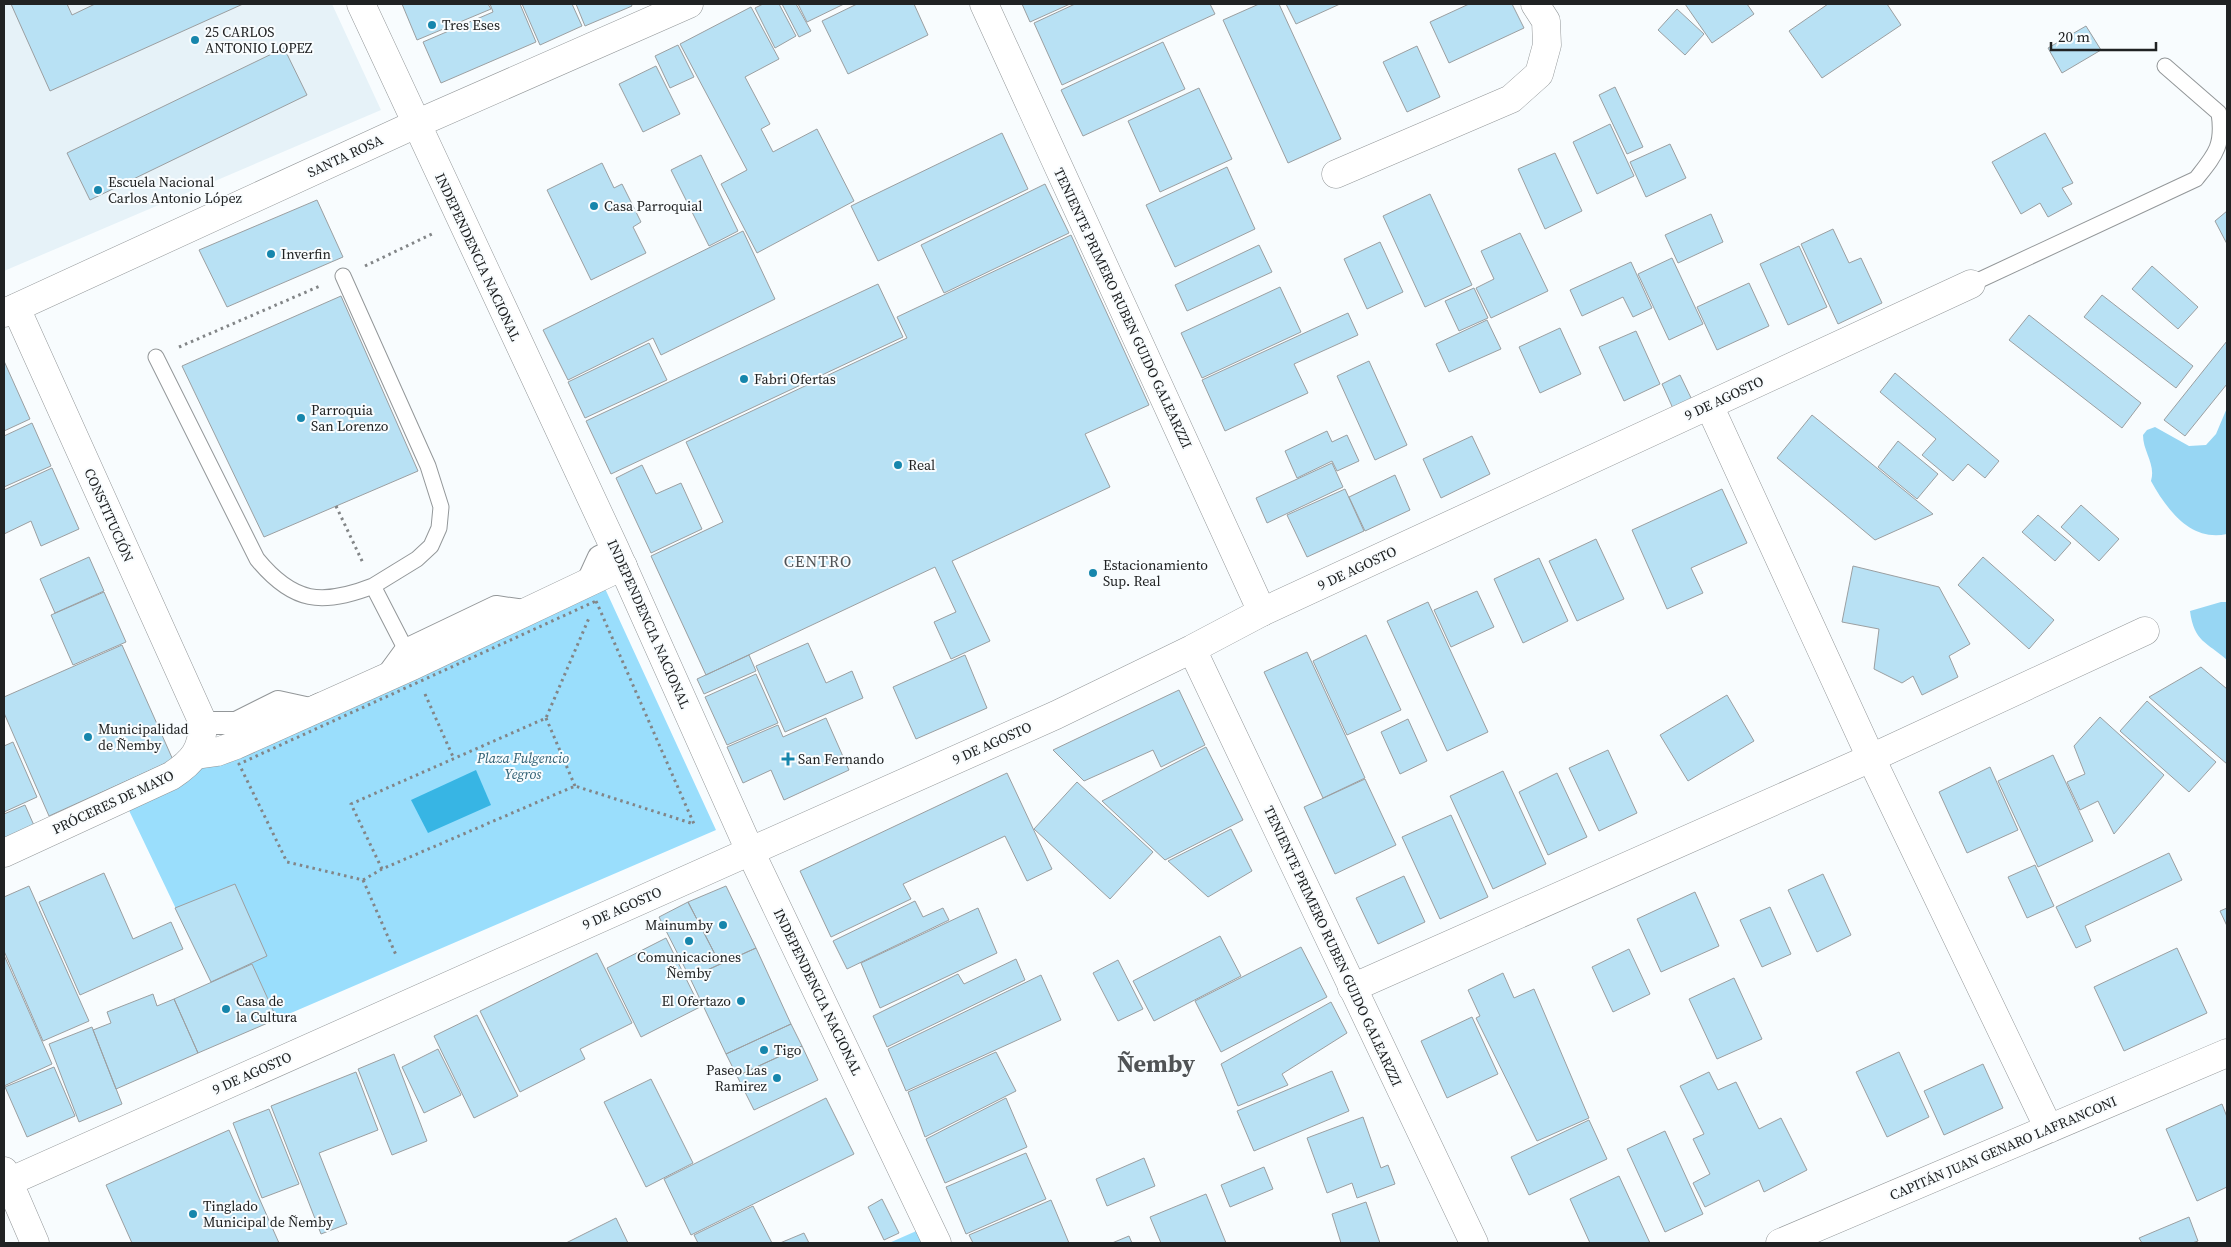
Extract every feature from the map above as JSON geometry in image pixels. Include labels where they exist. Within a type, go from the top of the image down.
[{"type":"street","name":"INDEPENDENCIA NACIONAL","points":[[361,4],[619,558],[750,851],[937,1243]]},
{"type":"street","name":"SANTA ROSA","points":[[10,310],[416,124],[689,4]]},
{"type":"street","name":"TENIENTE PRIMERO RUBEN GUIDO GALEARZZI","points":[[984,4],[1262,612]]},
{"type":"street","points":[[1336,174],[1511,100],[1539,74],[1546,45],[1546,21],[1535,4]]},
{"type":"street","name":"9 DE AGOSTO","points":[[5,1179],[1056,715],[1192,649],[1262,612],[1971,284]]},
{"type":"street","name":"CONSTITUCIÓN","points":[[10,310],[203,723]]},
{"type":"street","points":[[1709,405],[1871,758],[2049,1129]]},
{"type":"street","points":[[619,558],[412,666],[236,745],[217,752],[196,755],[202,739],[203,723],[236,722],[278,702],[310,709],[387,676],[406,650],[496,607],[524,611],[588,581],[599,557],[619,558]]},
{"type":"street","points":[[1352,988],[1871,758],[2145,631]]},
{"type":"street","name":"TENIENTE PRIMERO RUBEN GUIDO GALEARZZI","points":[[1192,649],[1474,1243]]},
{"type":"street","name":"PRÓCERES DE MAYO","points":[[4,854],[172,776],[185,767],[196,755]]},
{"type":"street","name":"CAPITÁN JUAN GENARO LAFRANCONI","points":[[1780,1243],[2227,1053]]},
{"type":"street","points":[[5,1179],[35,1243]]},
{"type":"lane","points":[[1971,284],[2196,179],[2215,156],[2222,133],[2219,114],[2165,66]]},
{"type":"lane","points":[[156,357],[253,551],[268,572],[285,586],[297,592],[322,599],[349,596],[374,586],[417,559],[431,546],[439,528],[441,507],[428,466],[343,276]]},
{"type":"lane","points":[[374,586],[406,650]]},
{"type":"path","points":[[156,357],[343,276],[461,220]]},
{"type":"path","points":[[336,506],[358,551]]},
{"type":"path","points":[[596,601],[694,824],[575,786],[363,880],[287,862],[240,764],[596,601]]},
{"type":"path","points":[[382,870],[351,804],[546,718],[596,601]]},
{"type":"path","points":[[420,682],[454,759]]},
{"type":"path","points":[[546,718],[575,786]]},
{"type":"path","points":[[363,880],[396,955]]},
{"type":"shaded area","name":"Escuela Nacional Carlos Antonio López","points":[[4,4],[332,4],[381,110],[4,271]]},
{"type":"shaded area","points":[[2227,408],[2227,534],[2214,535],[2202,533],[2191,528],[2173,513],[2157,492],[2151,481],[2151,463],[2143,435],[2147,430],[2155,427],[2189,446],[2206,445],[2216,434]]},
{"type":"shaded area","points":[[2227,602],[2227,660],[2198,635],[2190,611]]},
{"type":"shaded area","points":[[476,770],[491,805],[428,833],[411,800]]},
{"type":"green space","name":"Plaza Fulgencio Yegros","points":[[602,582],[716,830],[277,1019],[252,964],[211,982],[123,798]]},
{"type":"green space","points":[[930,1225],[936,1243],[889,1243]]},
{"type":"building","points":[[11,4],[67,4],[72,15],[95,4],[243,4],[50,91]]},
{"type":"building","name":"Tres Eses","points":[[402,4],[488,4],[491,9],[417,40]]},
{"type":"building","points":[[490,4],[520,4],[536,42],[441,83],[423,42],[493,12]]},
{"type":"building","points":[[522,4],[572,4],[582,26],[540,45]]},
{"type":"building","points":[[576,4],[631,4],[632,6],[585,26]]},
{"type":"building","points":[[763,4],[779,4],[796,36],[775,48],[755,8]]},
{"type":"building","points":[[782,4],[796,4],[811,31],[799,37]]},
{"type":"building","points":[[798,4],[844,4],[807,22]]},
{"type":"building","points":[[857,4],[914,4],[928,35],[848,74],[822,21]]},
{"type":"building","points":[[1022,4],[1070,4],[1030,22]]},
{"type":"building","points":[[1075,4],[1210,4],[1215,14],[1062,85],[1034,23]]},
{"type":"building","points":[[1259,4],[1279,4],[1341,139],[1288,163],[1223,20]]},
{"type":"building","points":[[1286,4],[1340,4],[1296,24]]},
{"type":"building","points":[[1469,4],[1512,4],[1524,28],[1449,63],[1430,22]]},
{"type":"building","points":[[1685,4],[1747,4],[1754,14],[1712,43]]},
{"type":"building","points":[[1828,4],[1887,4],[1901,25],[1822,78],[1789,31]]},
{"type":"building","points":[[751,7],[779,59],[745,77],[770,124],[761,129],[773,152],[817,129],[854,201],[757,253],[721,184],[747,170],[680,44]]},
{"type":"building","points":[[1677,9],[1704,34],[1685,55],[1658,30]]},
{"type":"building","points":[[2086,26],[2101,50],[2062,73],[2048,48]]},
{"type":"building","points":[[1163,42],[1185,89],[1083,136],[1061,90]]},
{"type":"building","points":[[678,45],[694,77],[670,88],[655,56]]},
{"type":"building","points":[[1417,46],[1440,97],[1407,112],[1383,62]]},
{"type":"building","points":[[284,48],[307,95],[90,200],[67,153]]},
{"type":"building","points":[[656,66],[680,114],[643,132],[619,84]]},
{"type":"building","points":[[1615,87],[1643,147],[1627,154],[1599,95]]},
{"type":"building","points":[[1199,88],[1232,159],[1160,192],[1128,121]]},
{"type":"building","points":[[1610,124],[1634,176],[1597,194],[1573,142]]},
{"type":"building","points":[[1002,133],[1028,189],[878,261],[851,206]]},
{"type":"building","points":[[2045,133],[2073,183],[2062,188],[2072,204],[2048,217],[2040,203],[2021,214],[1992,162]]},
{"type":"building","points":[[1670,144],[1686,178],[1646,197],[1630,162]]},
{"type":"building","points":[[1555,153],[1582,211],[1545,229],[1518,169]]},
{"type":"building","points":[[701,155],[738,231],[709,246],[671,170]]},
{"type":"building","name":"Casa Parroquial","points":[[602,163],[614,188],[622,184],[641,222],[633,227],[646,253],[591,280],[547,190]]},
{"type":"building","points":[[1227,167],[1255,229],[1175,267],[1146,205]]},
{"type":"building","points":[[1045,184],[1069,233],[944,293],[921,245]]},
{"type":"building","points":[[1430,194],[1472,285],[1425,307],[1383,216]]},
{"type":"building","name":"Inverfin","points":[[317,200],[343,257],[227,307],[199,250]]},
{"type":"building","points":[[2227,211],[2227,244],[2215,221]]},
{"type":"building","points":[[1711,214],[1723,242],[1678,263],[1665,235]]},
{"type":"building","points":[[1833,229],[1849,263],[1861,258],[1882,303],[1838,324],[1801,244]]},
{"type":"building","points":[[743,231],[775,299],[661,355],[653,338],[568,380],[543,330]]},
{"type":"building","points":[[1520,233],[1548,291],[1491,318],[1476,288],[1494,279],[1481,251]]},
{"type":"building","name":"Real","points":[[1071,235],[1149,405],[1085,434],[1110,487],[952,561],[990,641],[951,659],[934,622],[956,612],[935,567],[706,675],[651,556],[723,522],[686,442],[907,338],[897,317]]},
{"type":"building","points":[[1380,242],[1403,292],[1367,309],[1344,259]]},
{"type":"building","points":[[1259,245],[1272,272],[1187,311],[1175,285]]},
{"type":"building","points":[[1799,246],[1827,307],[1788,325],[1760,264]]},
{"type":"building","points":[[1672,258],[1703,324],[1669,340],[1638,274]]},
{"type":"building","points":[[1631,262],[1652,308],[1633,317],[1623,297],[1582,316],[1570,290]]},
{"type":"building","points":[[2152,266],[2198,307],[2178,329],[2132,289]]},
{"type":"building","points":[[1749,283],[1769,326],[1717,350],[1697,307]]},
{"type":"building","name":"Fabri Ofertas","points":[[878,284],[903,337],[611,474],[586,421]]},
{"type":"building","points":[[1280,287],[1301,332],[1202,378],[1181,333]]},
{"type":"building","points":[[1474,288],[1488,318],[1459,331],[1445,301]]},
{"type":"building","points":[[2102,295],[2193,366],[2176,388],[2084,317]]},
{"type":"building","name":"Parroquia San Lorenzo","points":[[341,296],[418,471],[264,537],[182,366]]},
{"type":"building","points":[[1348,313],[1358,335],[1294,364],[1308,393],[1225,431],[1202,380]]},
{"type":"building","points":[[2029,315],[2141,403],[2122,428],[2009,340]]},
{"type":"building","points":[[1487,320],[1501,349],[1449,372],[1436,344]]},
{"type":"building","points":[[1560,328],[1581,374],[1540,393],[1519,347]]},
{"type":"building","points":[[1636,331],[1660,384],[1624,401],[1599,347]]},
{"type":"building","points":[[2227,341],[2227,384],[2185,436],[2164,420]]},
{"type":"building","points":[[649,343],[667,380],[585,418],[568,382]]},
{"type":"building","points":[[4,361],[30,419],[4,431]]},
{"type":"building","points":[[1369,361],[1407,445],[1375,460],[1337,376]]},
{"type":"building","points":[[1895,373],[1999,461],[1985,478],[1968,464],[1953,481],[1922,455],[1936,439],[1880,392]]},
{"type":"building","points":[[1680,375],[1694,404],[1675,413],[1662,384]]},
{"type":"building","points":[[1812,415],[1933,514],[1875,540],[1777,458]]},
{"type":"building","points":[[32,423],[51,466],[4,487],[4,436]]},
{"type":"building","points":[[1327,431],[1332,442],[1347,435],[1359,461],[1337,471],[1332,461],[1297,478],[1285,451]]},
{"type":"building","points":[[1472,436],[1490,474],[1441,498],[1423,459]]},
{"type":"building","points":[[1898,441],[1938,474],[1917,499],[1878,467]]},
{"type":"building","points":[[1332,463],[1343,487],[1267,523],[1256,498]]},
{"type":"building","points":[[642,465],[656,494],[681,483],[702,529],[651,553],[616,478]]},
{"type":"building","points":[[52,468],[79,529],[41,546],[31,521],[4,534],[4,490]]},
{"type":"building","points":[[1395,475],[1410,510],[1365,531],[1349,497]]},
{"type":"building","points":[[1345,489],[1364,531],[1307,557],[1287,515]]},
{"type":"building","points":[[1722,489],[1747,543],[1691,568],[1703,593],[1667,609],[1632,530]]},
{"type":"building","points":[[2081,505],[2119,539],[2099,561],[2061,527]]},
{"type":"building","points":[[2038,515],[2071,543],[2055,561],[2022,532]]},
{"type":"building","points":[[1596,539],[1624,599],[1577,621],[1549,561]]},
{"type":"building","points":[[89,557],[104,591],[55,613],[40,579]]},
{"type":"building","points":[[1983,557],[2054,620],[2029,649],[1958,585]]},
{"type":"building","points":[[1539,558],[1568,621],[1523,643],[1494,579]]},
{"type":"building","points":[[1853,566],[1939,587],[1970,644],[1949,656],[1958,677],[1922,695],[1913,676],[1902,683],[1874,669],[1879,629],[1842,622]]},
{"type":"building","points":[[1477,591],[1494,627],[1451,647],[1434,610]]},
{"type":"building","points":[[104,592],[126,642],[73,665],[51,615]]},
{"type":"building","points":[[1428,602],[1488,732],[1447,751],[1387,621]]},
{"type":"building","points":[[1366,635],[1401,710],[1347,735],[1313,661]]},
{"type":"building","points":[[808,643],[826,683],[852,671],[863,698],[785,732],[756,666]]},
{"type":"building","name":"Municipalidad de Ñemby","points":[[122,645],[173,760],[49,816],[4,713],[4,697]]},
{"type":"building","points":[[1307,652],[1365,778],[1323,798],[1264,672]]},
{"type":"building","points":[[749,655],[756,671],[704,694],[697,679]]},
{"type":"building","points":[[965,655],[987,708],[916,739],[893,687]]},
{"type":"building","points":[[2201,667],[2227,689],[2227,764],[2149,697]]},
{"type":"building","points":[[756,674],[778,723],[727,745],[705,697]]},
{"type":"building","points":[[1179,690],[1205,745],[1161,767],[1153,750],[1084,781],[1053,750]]},
{"type":"building","points":[[1727,695],[1754,741],[1688,781],[1660,735]]},
{"type":"building","points":[[2147,701],[2216,762],[2189,792],[2120,731]]},
{"type":"building","points":[[2100,717],[2164,775],[2114,834],[2098,801],[2080,810],[2067,782],[2085,774],[2074,746]]},
{"type":"building","name":"San Fernando","points":[[826,718],[849,770],[784,800],[771,770],[743,783],[727,747],[778,725],[783,737]]},
{"type":"building","points":[[1408,719],[1427,761],[1400,774],[1381,732]]},
{"type":"building","points":[[13,742],[37,797],[4,812],[4,746]]},
{"type":"building","points":[[1206,747],[1243,820],[1165,860],[1102,801]]},
{"type":"building","points":[[1608,750],[1637,813],[1599,831],[1569,768]]},
{"type":"building","points":[[2053,755],[2093,841],[2038,867],[1998,781]]},
{"type":"building","points":[[1990,767],[2018,830],[1967,853],[1939,792]]},
{"type":"building","points":[[1503,771],[1546,864],[1493,889],[1450,796]]},
{"type":"building","points":[[1007,773],[1052,869],[1027,881],[1005,836],[903,884],[911,899],[831,937],[800,871]]},
{"type":"building","points":[[1557,773],[1587,837],[1548,855],[1519,792]]},
{"type":"building","points":[[1365,779],[1396,845],[1335,874],[1304,807]]},
{"type":"building","points":[[1077,782],[1153,852],[1110,899],[1034,829]]},
{"type":"building","points":[[25,805],[36,830],[4,844],[4,814]]},
{"type":"building","points":[[1451,815],[1488,897],[1440,919],[1402,837]]},
{"type":"building","points":[[1231,829],[1252,871],[1208,897],[1168,861]]},
{"type":"building","points":[[2169,853],[2182,880],[2085,926],[2091,941],[2076,948],[2056,907]]},
{"type":"building","points":[[2035,865],[2054,906],[2027,918],[2008,877]]},
{"type":"building","points":[[104,873],[133,939],[171,922],[183,949],[80,995],[39,902]]},
{"type":"building","points":[[1823,874],[1851,935],[1817,952],[1788,890]]},
{"type":"building","points":[[1404,876],[1425,922],[1378,944],[1356,898]]},
{"type":"building","points":[[235,884],[267,956],[211,982],[175,908]]},
{"type":"building","points":[[29,886],[89,1021],[43,1041],[4,951],[4,897]]},
{"type":"building","name":"Mainumby","points":[[726,886],[756,948],[720,964],[688,902]]},
{"type":"building","points":[[1695,892],[1719,946],[1661,972],[1637,919]]},
{"type":"building","points":[[915,901],[923,917],[943,908],[949,920],[847,969],[833,941]]},
{"type":"building","name":"Comunicaciones Ñemby","points":[[688,902],[720,964],[690,978],[659,917]]},
{"type":"building","points":[[1770,907],[1791,954],[1762,967],[1740,920]]},
{"type":"building","points":[[978,908],[997,953],[880,1008],[861,963]]},
{"type":"building","points":[[2227,908],[2227,926],[2220,911]]},
{"type":"building","points":[[1220,936],[1241,976],[1154,1021],[1133,981]]},
{"type":"building","points":[[666,938],[700,1007],[641,1037],[607,968]]},
{"type":"building","points":[[1301,947],[1327,997],[1221,1052],[1195,1001]]},
{"type":"building","name":"El Ofertazo","points":[[756,948],[791,1024],[726,1054],[690,978]]},
{"type":"building","points":[[2177,948],[2207,1013],[2124,1051],[2094,987]]},
{"type":"building","points":[[1629,949],[1650,994],[1613,1012],[1592,967]]},
{"type":"building","points":[[597,953],[632,1023],[580,1049],[585,1059],[520,1092],[480,1011]]},
{"type":"building","points":[[4,955],[52,1064],[4,1086]]},
{"type":"building","points":[[1016,959],[1025,980],[887,1047],[873,1016],[958,974],[964,984]]},
{"type":"building","points":[[1118,960],[1143,1009],[1118,1021],[1093,973]]},
{"type":"building","name":"Casa de la Cultura","points":[[252,964],[277,1019],[198,1053],[174,999]]},
{"type":"building","points":[[1503,973],[1514,998],[1534,989],[1589,1118],[1537,1141],[1476,1018],[1480,1016],[1468,990]]},
{"type":"building","points":[[1041,975],[1061,1020],[906,1091],[888,1049]]},
{"type":"building","points":[[1734,978],[1762,1039],[1717,1059],[1689,999]]},
{"type":"building","points":[[153,994],[157,1006],[174,999],[198,1053],[116,1089],[93,1030],[111,1023],[107,1012]]},
{"type":"building","points":[[1331,1002],[1347,1033],[1282,1074],[1288,1085],[1238,1106],[1221,1064]]},
{"type":"building","points":[[477,1015],[518,1096],[474,1118],[434,1036]]},
{"type":"building","points":[[1472,1017],[1498,1074],[1447,1098],[1421,1041]]},
{"type":"building","name":"Tigo","points":[[791,1024],[802,1046],[737,1076],[726,1054]]},
{"type":"building","points":[[92,1027],[122,1104],[79,1122],[49,1044]]},
{"type":"building","name":"Paseo Las Ramirez","points":[[802,1046],[818,1080],[754,1110],[737,1076]]},
{"type":"building","points":[[438,1049],[461,1095],[424,1113],[402,1067]]},
{"type":"building","points":[[996,1052],[1016,1091],[925,1137],[908,1092]]},
{"type":"building","points":[[1899,1052],[1929,1117],[1887,1137],[1856,1072]]},
{"type":"building","points":[[394,1054],[427,1141],[392,1155],[358,1069]]},
{"type":"building","points":[[1983,1064],[2003,1108],[1944,1135],[1924,1091]]},
{"type":"building","points":[[54,1067],[75,1116],[27,1137],[5,1087]]},
{"type":"building","points":[[1332,1071],[1349,1111],[1254,1151],[1237,1111]]},
{"type":"building","points":[[356,1072],[378,1130],[319,1153],[347,1224],[321,1234],[271,1106]]},
{"type":"building","points":[[1709,1072],[1718,1090],[1736,1082],[1759,1129],[1781,1118],[1807,1170],[1764,1192],[1759,1180],[1705,1207],[1693,1183],[1710,1174],[1693,1139],[1704,1134],[1680,1086]]},
{"type":"building","points":[[651,1079],[693,1163],[646,1187],[604,1102]]},
{"type":"building","points":[[826,1098],[854,1154],[691,1235],[664,1179]]},
{"type":"building","points":[[1006,1098],[1027,1147],[945,1183],[926,1139]]},
{"type":"building","points":[[2222,1104],[2227,1117],[2227,1187],[2197,1201],[2166,1129]]},
{"type":"building","points":[[269,1109],[299,1184],[262,1198],[233,1123]]},
{"type":"building","points":[[1363,1117],[1381,1168],[1388,1165],[1395,1184],[1357,1198],[1352,1183],[1327,1193],[1307,1138]]},
{"type":"building","points":[[1589,1120],[1607,1159],[1529,1195],[1511,1157]]},
{"type":"building","name":"Tinglado Municipal de Ñemby","points":[[229,1130],[279,1243],[132,1243],[106,1185]]},
{"type":"building","points":[[1665,1131],[1703,1214],[1665,1232],[1627,1149]]},
{"type":"building","points":[[1026,1153],[1046,1199],[966,1234],[946,1187]]},
{"type":"building","points":[[1144,1158],[1155,1186],[1107,1206],[1096,1179]]},
{"type":"building","points":[[1264,1167],[1273,1189],[1230,1207],[1221,1185]]},
{"type":"building","points":[[1619,1176],[1650,1243],[1590,1243],[1570,1199]]},
{"type":"building","points":[[1206,1194],[1226,1243],[1161,1243],[1150,1217]]},
{"type":"building","points":[[882,1199],[899,1233],[884,1240],[868,1207]]},
{"type":"building","points":[[1051,1200],[1069,1243],[973,1243],[969,1235]]},
{"type":"building","points":[[1366,1202],[1380,1243],[1341,1243],[1332,1214]]},
{"type":"building","points":[[753,1206],[772,1243],[698,1243],[694,1235]]},
{"type":"building","points":[[2189,1217],[2198,1241],[2192,1243],[2142,1243],[2139,1238]]},
{"type":"building","points":[[616,1218],[628,1243],[566,1243]]},
{"type":"building","points":[[804,1233],[809,1243],[780,1243]]},
{"type":"building","points":[[1129,1236],[1132,1243],[1112,1243]]},
{"type":"place","name":"Tres Eses","points":[[432,25]]},
{"type":"place","name":"25 CARLOS ANTONIO LOPEZ","points":[[195,40]]},
{"type":"place","name":"Escuela Nacional Carlos Antonio López","points":[[98,190]]},
{"type":"place","name":"Casa Parroquial","points":[[594,206]]},
{"type":"place","name":"Inverfin","points":[[271,254]]},
{"type":"place","name":"Fabri Ofertas","points":[[744,379]]},
{"type":"place","name":"Parroquia San Lorenzo","points":[[301,418]]},
{"type":"place","name":"Real","points":[[898,465]]},
{"type":"place","name":"Estacionamiento Sup. Real","points":[[1093,573]]},
{"type":"place","name":"Municipalidad de Ñemby","points":[[88,737]]},
{"type":"place","name":"San Fernando","points":[[788,759]]},
{"type":"place","name":"Mainumby","points":[[723,925]]},
{"type":"place","name":"Comunicaciones Ñemby","points":[[689,941]]},
{"type":"place","name":"El Ofertazo","points":[[741,1001]]},
{"type":"place","name":"Casa de la Cultura","points":[[226,1009]]},
{"type":"place","name":"Tigo","points":[[764,1050]]},
{"type":"place","name":"Paseo Las Ramirez","points":[[777,1078]]},
{"type":"place","name":"Tinglado Municipal de Ñemby","points":[[193,1214]]},
{"type":"district","name":"CENTRO","points":[[818,561]]},
{"type":"district","name":"Ñemby","points":[[1156,1063]]}]
